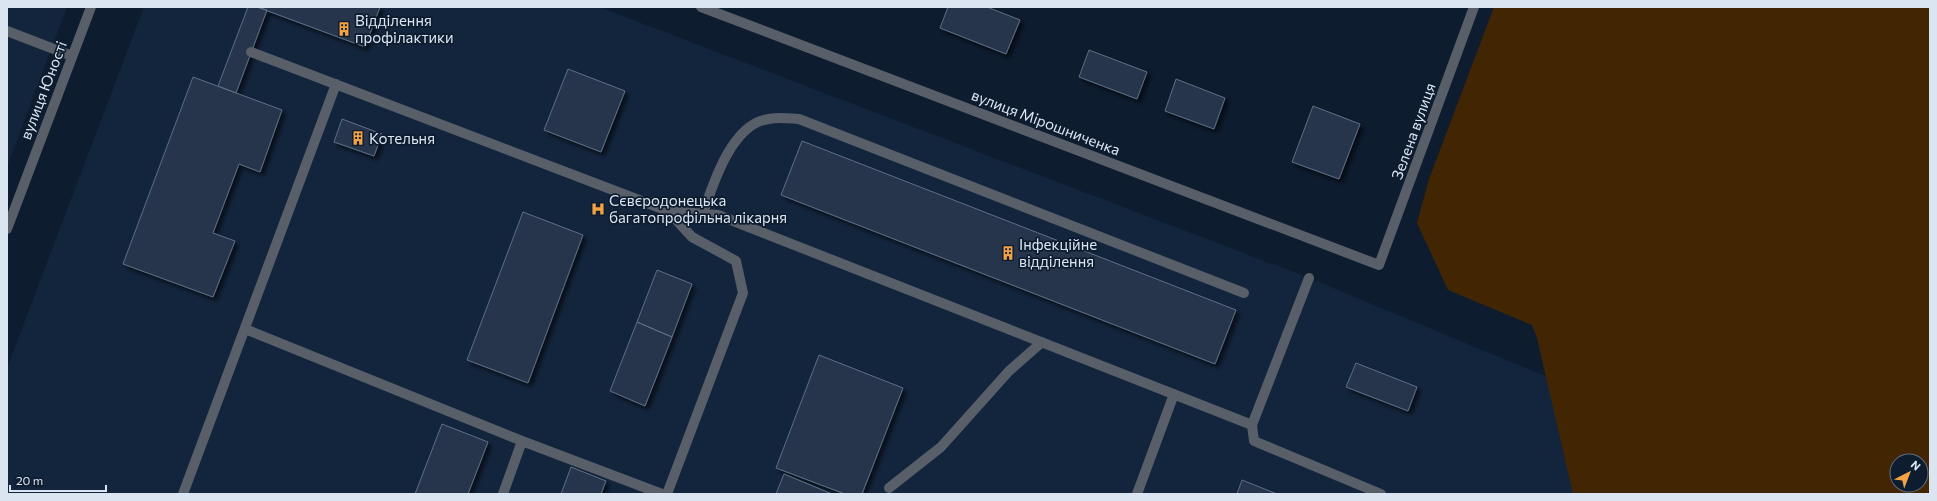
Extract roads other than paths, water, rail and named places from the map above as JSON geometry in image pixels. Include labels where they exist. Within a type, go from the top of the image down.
[{"type":"street","name":"вулиця Юності","points":[[7,229],[91,7]]},
{"type":"street","name":"вулиця Мірошниченка","points":[[701,7],[1380,265]]},
{"type":"street","name":"Зелена вулиця","points":[[1380,265],[1474,7]]},
{"type":"street","points":[[7,31],[72,56]]},
{"type":"street","points":[[251,52],[668,211],[718,215],[1252,425]]},
{"type":"street","points":[[183,494],[336,84]]},
{"type":"street","points":[[703,213],[714,182],[739,137],[754,123],[779,117],[799,119],[1244,293]]},
{"type":"street","points":[[667,494],[743,293],[736,261],[692,237],[668,211]]},
{"type":"street","points":[[1309,278],[1252,425],[1254,441],[1381,494]]},
{"type":"street","points":[[245,329],[522,441],[662,494]]},
{"type":"street","points":[[889,488],[941,447],[1009,371],[1042,342]]},
{"type":"street","points":[[1138,494],[1174,394]]},
{"type":"street","points":[[503,494],[522,441]]},
{"type":"place","name":"Відділення профілактики","points":[[344,29]]},
{"type":"place","name":"Котельня","points":[[358,138]]},
{"type":"place","name":"Сєвєродонецька багатопрофільна лікарня","points":[[598,209]]},
{"type":"place","name":"Інфекційне відділення","points":[[1008,253]]}]
